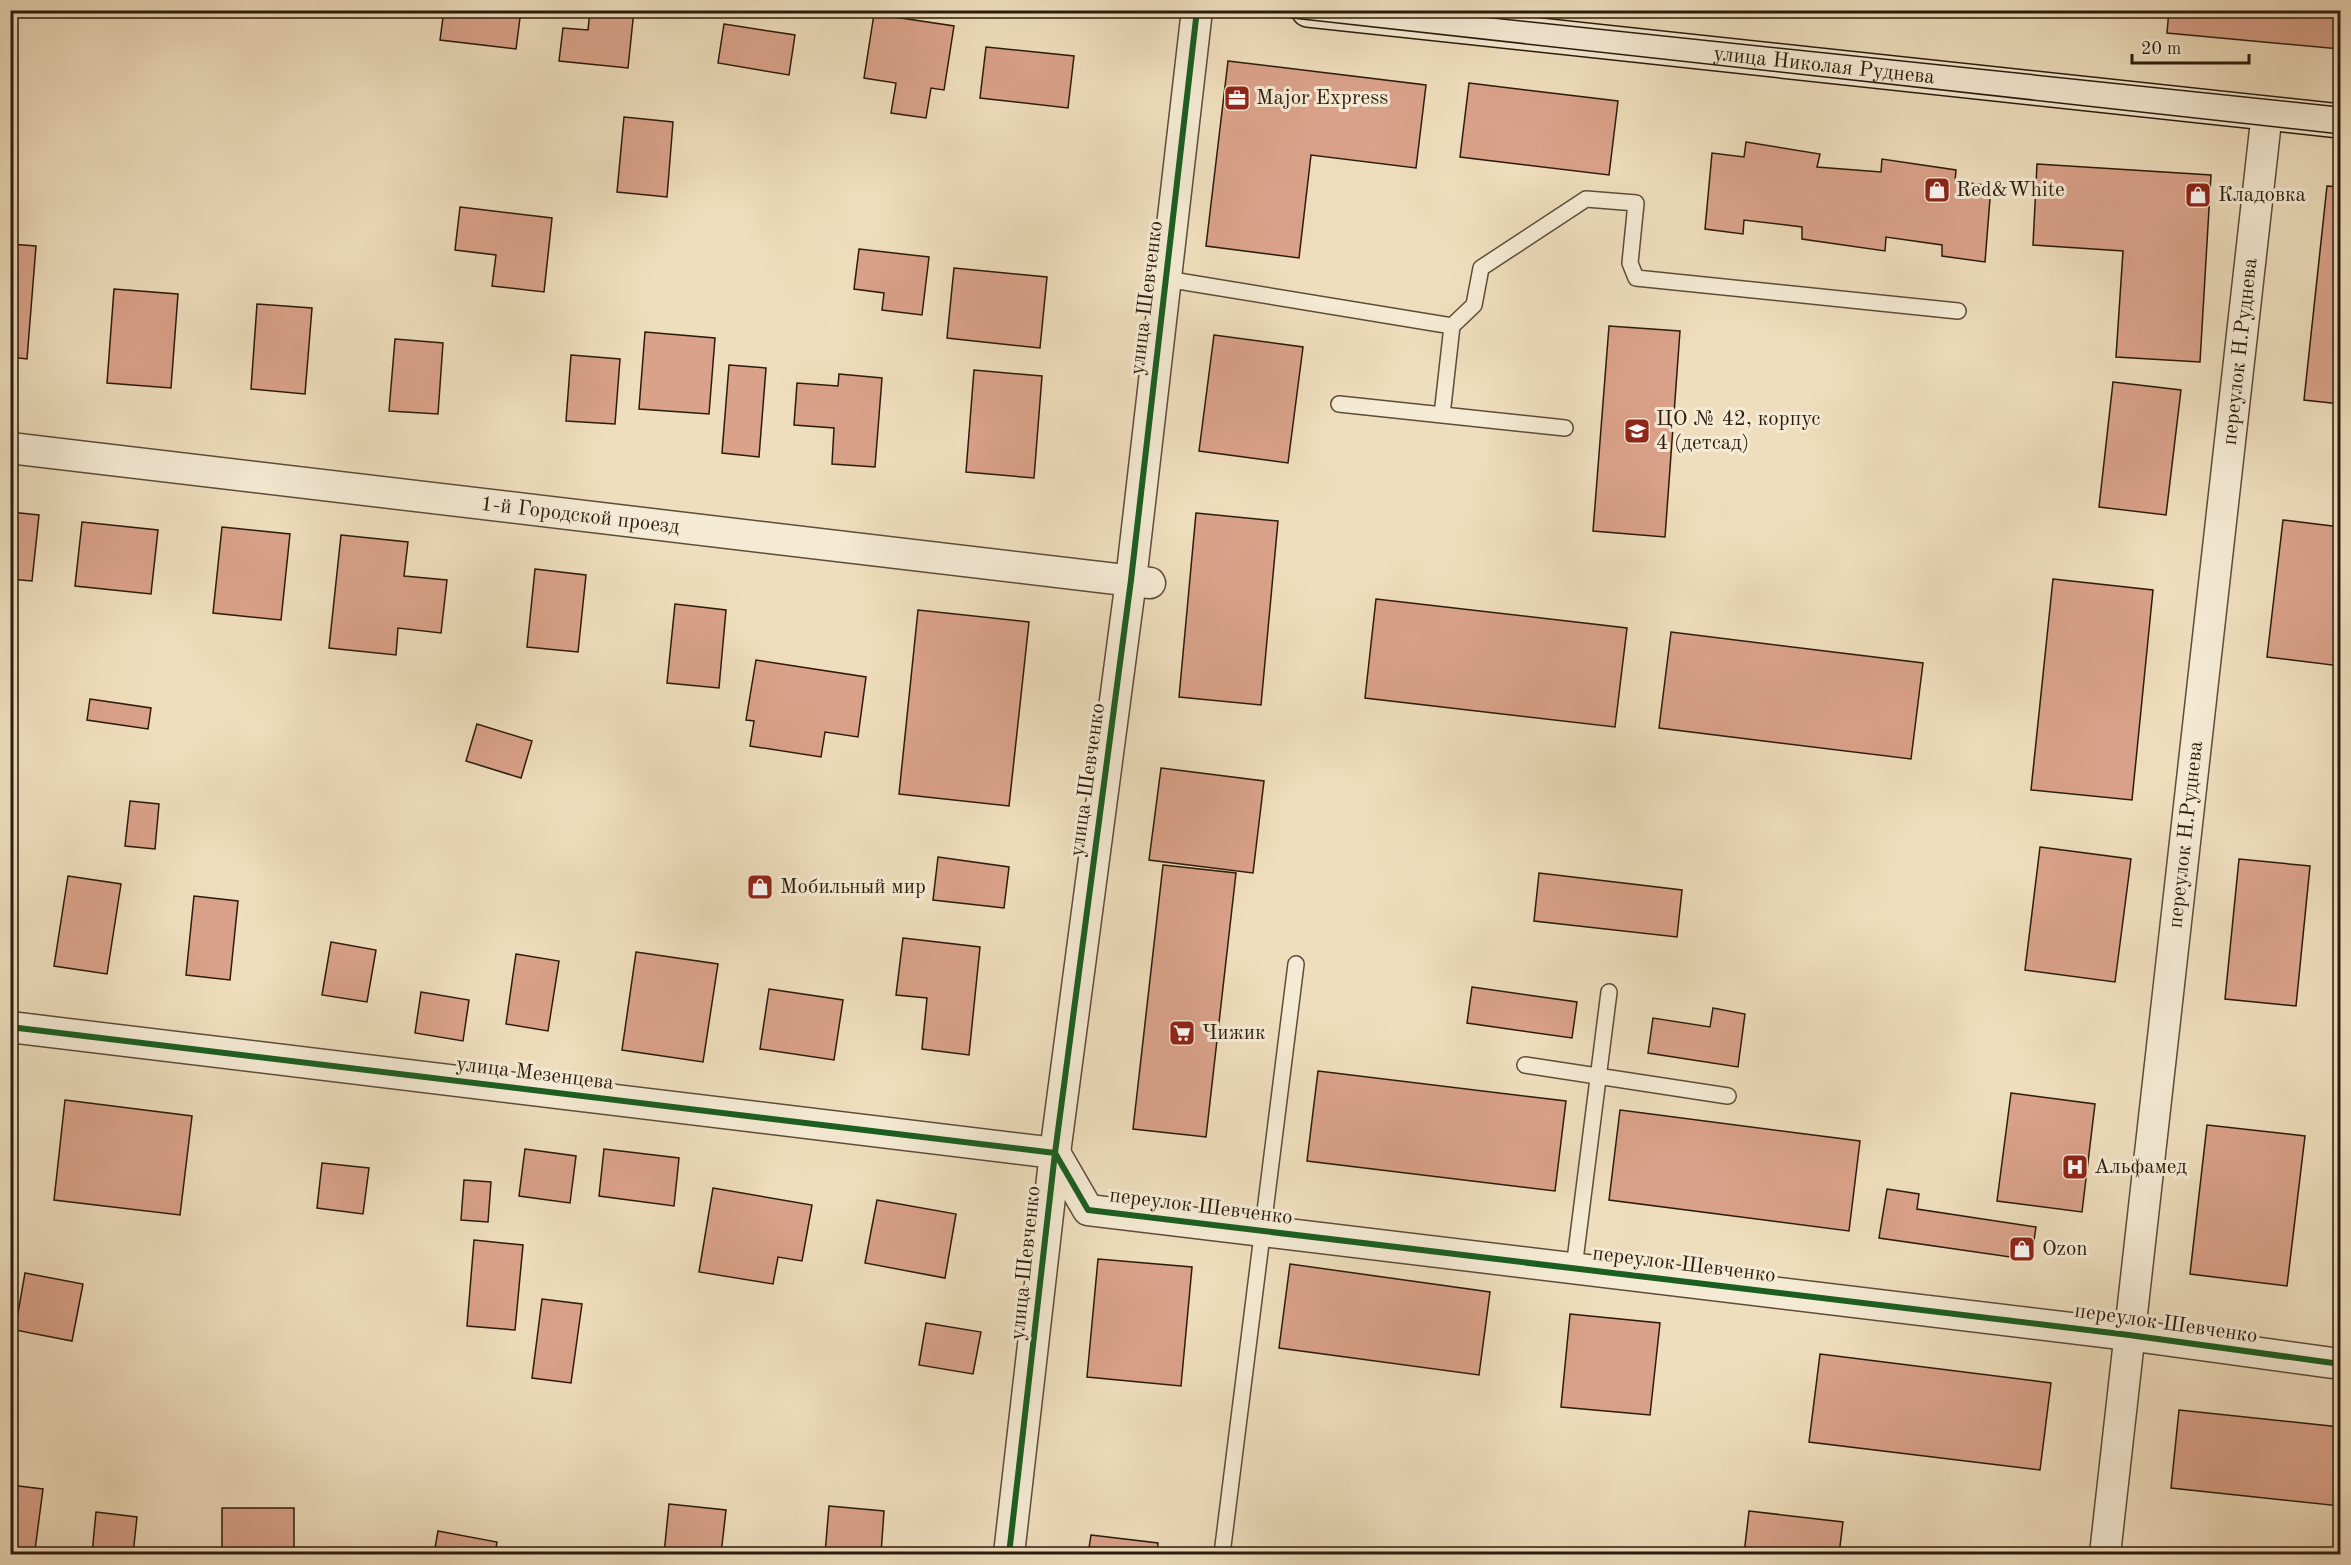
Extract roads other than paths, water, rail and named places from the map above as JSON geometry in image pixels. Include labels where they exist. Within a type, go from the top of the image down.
[{"type":"street","name":"улица Шевченко","points":[[1009,1554],[1054,1153],[1141,581],[1166,279],[1197,10]]},
{"type":"street","name":"улица Николая Руднева","points":[[1308,10],[2340,120]]},
{"type":"street","name":"переулок Н.Руднева","points":[[2105,1554],[2267,112]]},
{"type":"street","name":"1-й Городской проезд","points":[[10,448],[1141,581]]},
{"type":"street","name":"улица Мезенцева","points":[[10,1027],[1054,1153]]},
{"type":"street","name":"переулок Шевченко","points":[[1054,1153],[1088,1210],[2129,1335],[2340,1364]]},
{"type":"lane","points":[[1442,415],[1452,326],[1474,305],[1481,268],[1586,199],[1636,203],[1630,263],[1636,278],[1958,311]]},
{"type":"lane","points":[[1166,279],[1452,326]]},
{"type":"lane","points":[[1339,404],[1565,428]]},
{"type":"lane","points":[[1222,1554],[1296,964]]},
{"type":"lane","points":[[1574,1268],[1609,992]]},
{"type":"lane","points":[[1525,1065],[1728,1095]]},
{"type":"tram line","points":[[1220,10],[2340,134]]},
{"type":"tram line","points":[[1417,10],[2340,107]]},
{"type":"place","name":"Major Express","points":[[1237,98]]},
{"type":"place","name":"Red&White","points":[[1937,190]]},
{"type":"place","name":"Кладовка","points":[[2198,195]]},
{"type":"place","name":"ЦО № 42, корпус 4 (детсад)","points":[[1637,431]]},
{"type":"place","name":"Мобильный мир","points":[[760,887]]},
{"type":"place","name":"Чижик","points":[[1182,1033]]},
{"type":"place","name":"Альфамед","points":[[2075,1167]]},
{"type":"place","name":"Ozon","points":[[2022,1249]]}]
